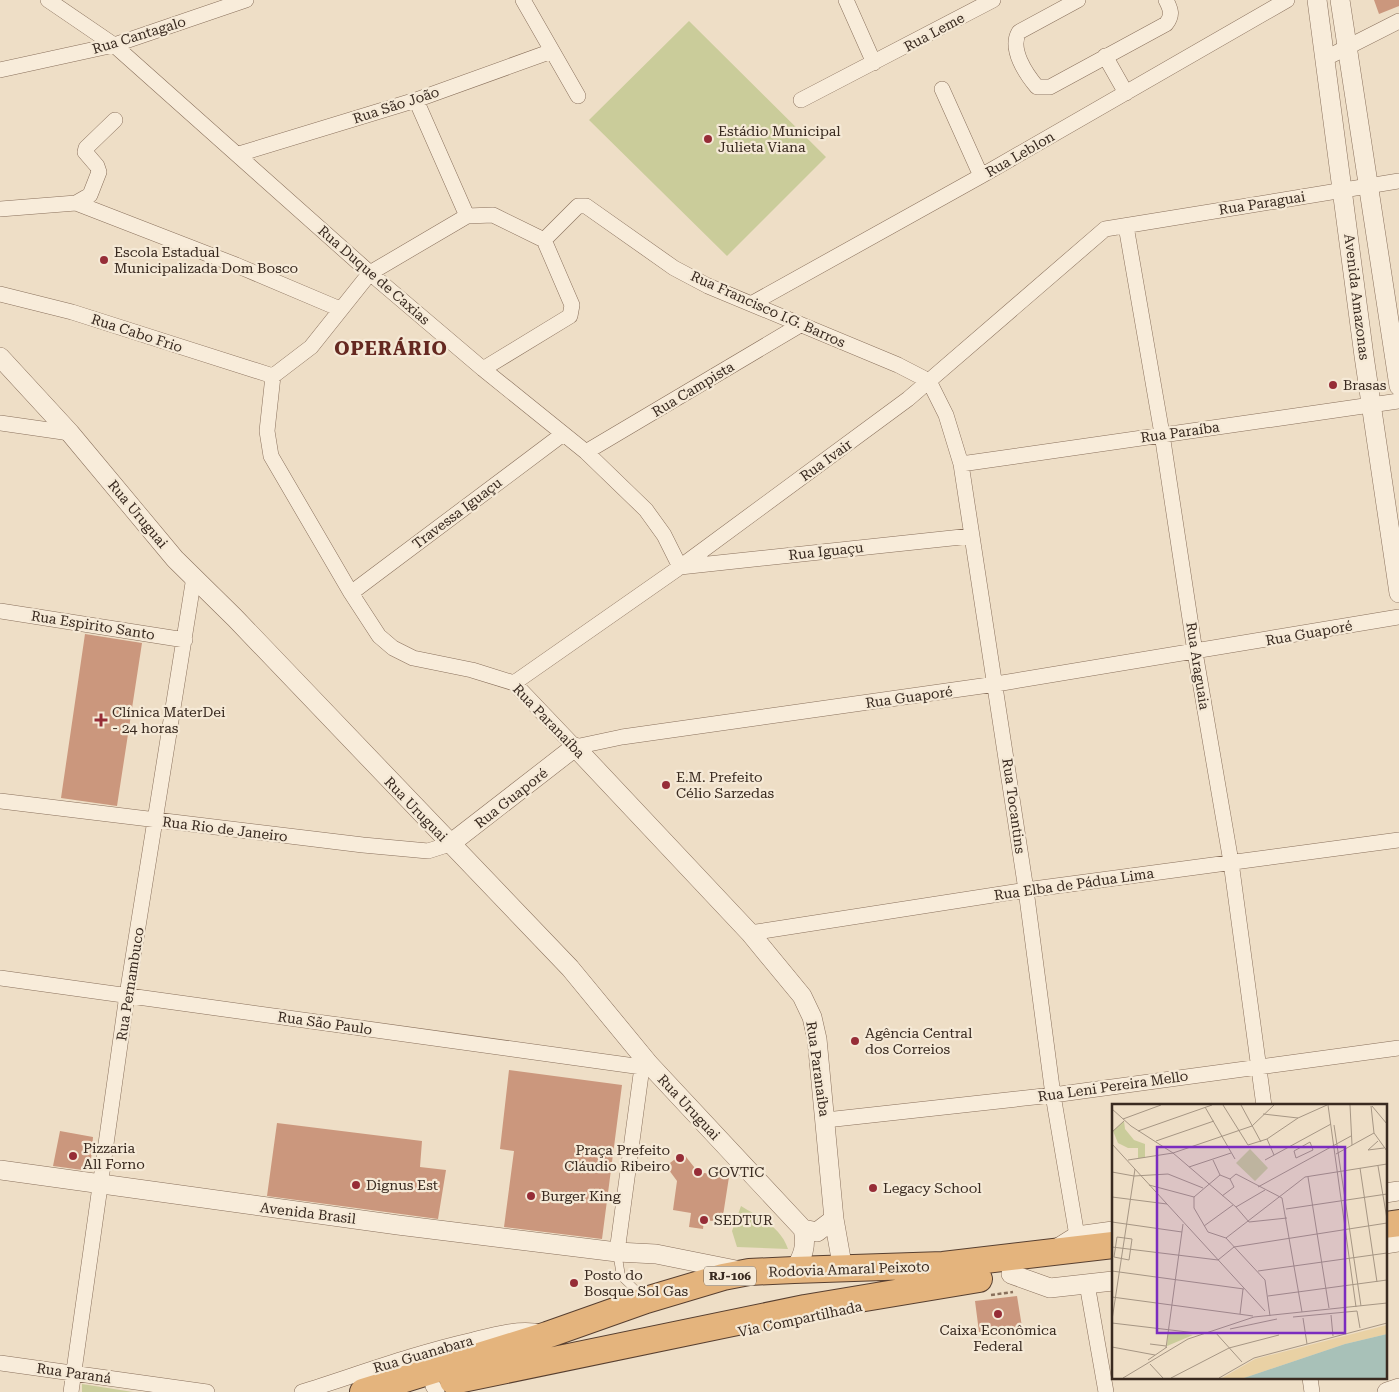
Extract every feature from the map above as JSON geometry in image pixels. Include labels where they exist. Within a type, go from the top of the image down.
[{"type":"highway","points":[[1386,1211],[1399,1209]]},
{"type":"highway","points":[[1386,1225],[1399,1223]]},
{"type":"highway","name":"Rodovia Amaral Peixoto","points":[[363,1392],[547,1335],[646,1300],[723,1277],[749,1272],[943,1265],[1112,1245]]},
{"type":"highway","name":"Rodovia Amaral Peixoto","points":[[427,1390],[495,1371],[805,1308],[1011,1274],[1112,1260]]},
{"type":"highway","points":[[805,1308],[827,1298],[833,1293],[843,1270]]},
{"type":"highway","points":[[646,1300],[642,1312],[644,1326],[648,1331],[674,1336]]},
{"type":"street","name":"Rua Duque de Caxias","points":[[48,0],[114,46],[483,370],[586,452],[646,510],[664,535],[680,567]]},
{"type":"street","name":"Rua Cantagalo","points":[[0,70],[114,46],[246,0]]},
{"type":"street","points":[[523,0],[578,96]]},
{"type":"street","points":[[846,0],[874,63]]},
{"type":"street","name":"Rua Leme","points":[[801,100],[993,0]]},
{"type":"street","points":[[1078,0],[1019,32],[1015,39],[1014,47],[1037,87],[1050,87],[1166,24],[1171,18],[1171,9],[1166,0]]},
{"type":"street","name":"Rua Leblon","points":[[750,304],[981,176],[1288,0]]},
{"type":"street","name":"Avenida Amazonas","points":[[1317,0],[1399,593]]},
{"type":"street","name":"Avenida Amazonas","points":[[1340,0],[1399,386]]},
{"type":"street","points":[[1326,58],[1399,21]]},
{"type":"street","name":"Rua São João","points":[[238,154],[416,100],[552,51]]},
{"type":"street","points":[[1105,56],[1126,93]]},
{"type":"street","points":[[942,89],[981,176]]},
{"type":"street","points":[[416,100],[467,216]]},
{"type":"street","points":[[0,209],[76,203],[90,195],[99,172],[97,166],[85,152],[86,148],[115,120]]},
{"type":"street","name":"Rua Paraguai","points":[[1126,226],[1399,181]]},
{"type":"street","points":[[76,203],[236,265],[340,309]]},
{"type":"street","name":"Rua Francisco I.G. Barros","points":[[544,240],[578,206],[586,206],[674,268],[708,286],[898,365],[929,381]]},
{"type":"street","points":[[273,376],[311,347],[370,272],[467,216],[493,215],[544,240],[572,305],[570,316],[483,370]]},
{"type":"street","name":"Rua Ivair","points":[[514,683],[680,567],[908,399],[1105,229],[1126,226]]},
{"type":"street","name":"Rua Araguaia","points":[[1126,226],[1162,434],[1195,652],[1231,862],[1264,1104]]},
{"type":"street","name":"Rua Cabo Frio","points":[[0,294],[72,312],[273,376]]},
{"type":"street","name":"Rua Campista","points":[[586,452],[800,325]]},
{"type":"street","name":"Rua Uruguai","points":[[0,357],[70,432],[175,559],[570,968],[645,1066],[802,1229]]},
{"type":"street","name":"Rua Paranaíba","points":[[273,376],[267,431],[271,456],[351,593],[379,636],[393,648],[413,658],[472,670],[514,683],[750,933],[802,996],[812,1017],[826,1120],[834,1219],[843,1270]]},
{"type":"street","name":"Rua Tocantins","points":[[929,381],[946,415],[961,464],[996,684],[1053,1095],[1077,1236]]},
{"type":"street","name":"Rua Paraíba","points":[[961,464],[1399,401]]},
{"type":"street","points":[[0,423],[70,432]]},
{"type":"street","name":"Travessa Iguaçu","points":[[351,593],[563,434]]},
{"type":"street","name":"Rua Iguaçu","points":[[680,567],[971,536]]},
{"type":"street","name":"Rua Pernambuco","points":[[71,1392],[127,996],[194,577]]},
{"type":"street","name":"Rua Espirito Santo","points":[[0,611],[185,640]]},
{"type":"street","name":"Rua Guaporé","points":[[450,844],[575,747],[631,736],[996,684],[1399,618]]},
{"type":"street","name":"Rua Rio de Janeiro","points":[[0,801],[428,851],[450,844]]},
{"type":"street","name":"Rua Elba de Pádua Lima","points":[[750,933],[1026,890],[1399,840]]},
{"type":"street","name":"Rua São Paulo","points":[[0,978],[645,1066]]},
{"type":"street","name":"Rua Leni Pereira Mello","points":[[826,1120],[1053,1095],[1399,1048]]},
{"type":"street","points":[[616,1252],[645,1066]]},
{"type":"street","name":"Avenida Brasil","points":[[0,1170],[101,1185],[616,1252],[656,1254],[692,1259],[749,1272]]},
{"type":"street","points":[[1386,1193],[1399,1191]]},
{"type":"street","points":[[794,1270],[804,1252],[805,1238],[802,1229],[817,1232],[834,1219]]},
{"type":"street","points":[[1050,1253],[1077,1236],[1112,1231]]},
{"type":"street","points":[[1386,1244],[1399,1242]]},
{"type":"street","points":[[1011,1274],[1047,1288],[1112,1281]]},
{"type":"street","points":[[1087,1284],[1106,1392]]},
{"type":"street","name":"Rua Guanabara","points":[[302,1392],[401,1358],[459,1343],[507,1332],[526,1331],[547,1335]]},
{"type":"street","name":"Rua Paraná","points":[[0,1363],[206,1392]]},
{"type":"street","points":[[1387,1392],[1399,1388]]},
{"type":"lane","points":[[616,1252],[621,1276],[646,1300]]},
{"type":"path","points":[[986,1295],[1047,1288]]},
{"type":"green space","name":"Estádio Municipal Julieta Viana","points":[[689,21],[826,157],[727,256],[589,120]]},
{"type":"green space","points":[[741,1206],[775,1229],[785,1241],[788,1249],[737,1247],[732,1231]]},
{"type":"green space","points":[[82,1384],[133,1392],[82,1392]]},
{"type":"building","points":[[1374,0],[1399,0],[1399,6],[1379,14]]},
{"type":"building","name":"Clínica MaterDei - 24 horas","points":[[85,634],[142,643],[117,806],[61,798]]},
{"type":"building","points":[[509,1070],[622,1085],[602,1239],[504,1227],[514,1151],[500,1149]]},
{"type":"building","name":"Dignus Est","points":[[277,1123],[422,1141],[420,1167],[446,1170],[438,1219],[267,1196]]},
{"type":"building","name":"Pizzaria All Forno","points":[[60,1131],[93,1137],[90,1171],[53,1166]]},
{"type":"building","name":"SEDTUR","points":[[683,1153],[698,1172],[729,1177],[722,1222],[704,1220],[703,1229],[689,1227],[691,1213],[673,1210],[677,1181],[666,1166]]},
{"type":"building","name":"Caixa Econômica Federal","points":[[1017,1296],[1022,1327],[979,1332],[975,1301]]},
{"type":"place","name":"Estádio Municipal Julieta Viana","points":[[708,139]]},
{"type":"place","name":"Escola Estadual Municipalizada Dom Bosco","points":[[104,260]]},
{"type":"place","name":"Brasas","points":[[1333,385]]},
{"type":"place","name":"Clínica MaterDei - 24 horas","points":[[101,720]]},
{"type":"place","name":"E.M. Prefeito Célio Sarzedas","points":[[666,785]]},
{"type":"place","name":"Agência Central dos Correios","points":[[855,1041]]},
{"type":"place","name":"Pizzaria All Forno","points":[[73,1156]]},
{"type":"place","name":"Praça Prefeito Cláudio Ribeiro","points":[[680,1158]]},
{"type":"place","name":"GOVTIC","points":[[698,1172]]},
{"type":"place","name":"Dignus Est","points":[[356,1185]]},
{"type":"place","name":"Legacy School","points":[[873,1188]]},
{"type":"place","name":"Burger King","points":[[531,1196]]},
{"type":"place","name":"SEDTUR","points":[[704,1220]]},
{"type":"place","name":"Posto do Bosque Sol Gas","points":[[574,1283]]},
{"type":"place","name":"Caixa Econômica Federal","points":[[998,1314]]},
{"type":"district","name":"OPERÁRIO","points":[[391,348]]}]
